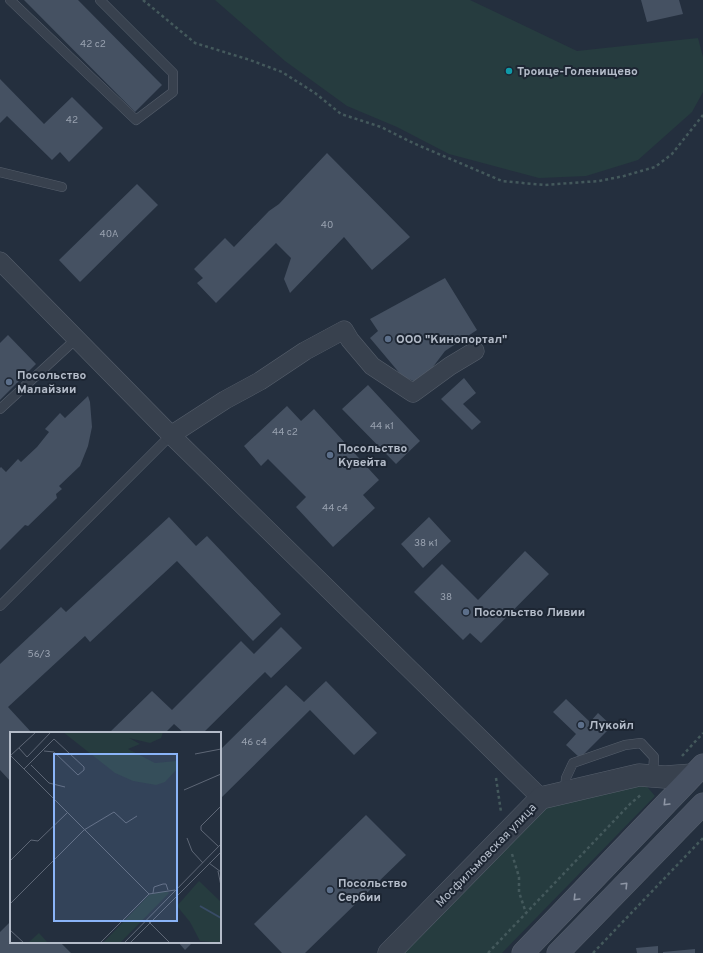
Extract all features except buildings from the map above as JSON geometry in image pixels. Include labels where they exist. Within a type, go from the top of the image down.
[{"type":"main road","name":"Мосфильмовская улица","points":[[529,951],[698,770]]},
{"type":"main road","points":[[558,953],[703,804]]},
{"type":"street","points":[[0,261],[171,435],[542,798]]},
{"type":"street","points":[[171,435],[224,400],[260,381],[305,351],[344,330],[350,340],[372,366],[413,393],[450,366],[475,351]]},
{"type":"street","name":"Мосфильмовская улица","points":[[389,953],[542,798],[639,775],[659,776],[698,770]]},
{"type":"lane","points":[[10,0],[136,120],[173,92],[173,73],[100,0]]},
{"type":"lane","points":[[0,172],[62,187]]},
{"type":"lane","points":[[0,409],[76,339]]},
{"type":"lane","points":[[0,606],[171,435]]},
{"type":"lane","points":[[565,792],[566,778],[573,763],[625,745],[641,743],[654,757],[659,776]]},
{"type":"path","points":[[143,0],[195,43],[250,60],[282,72],[315,93],[342,114],[381,127],[413,144],[502,181],[544,185],[599,181],[624,176],[655,167],[672,154],[703,115]]},
{"type":"path","points":[[488,953],[630,804],[703,733]]},
{"type":"path","points":[[592,953],[703,838]]},
{"type":"green space","points":[[215,0],[470,0],[577,51],[698,38],[703,57],[703,92],[692,112],[638,160],[586,176],[539,178],[449,154],[397,127],[347,106],[285,61]]},
{"type":"green space","points":[[643,782],[655,796],[502,953],[401,953],[546,804]]},
{"type":"place","name":"Троице-Голенищево","points":[[509,71]]},
{"type":"place","name":"ООО \"Кинопортал\"","points":[[388,339]]},
{"type":"place","name":"Посольство Малайзии","points":[[9,382]]},
{"type":"place","name":"Посольство Кувейта","points":[[330,455]]},
{"type":"place","name":"Посольство Ливии","points":[[466,612]]},
{"type":"place","name":"Лукойл","points":[[581,725]]},
{"type":"place","name":"Посольство Сербии","points":[[330,890]]}]
